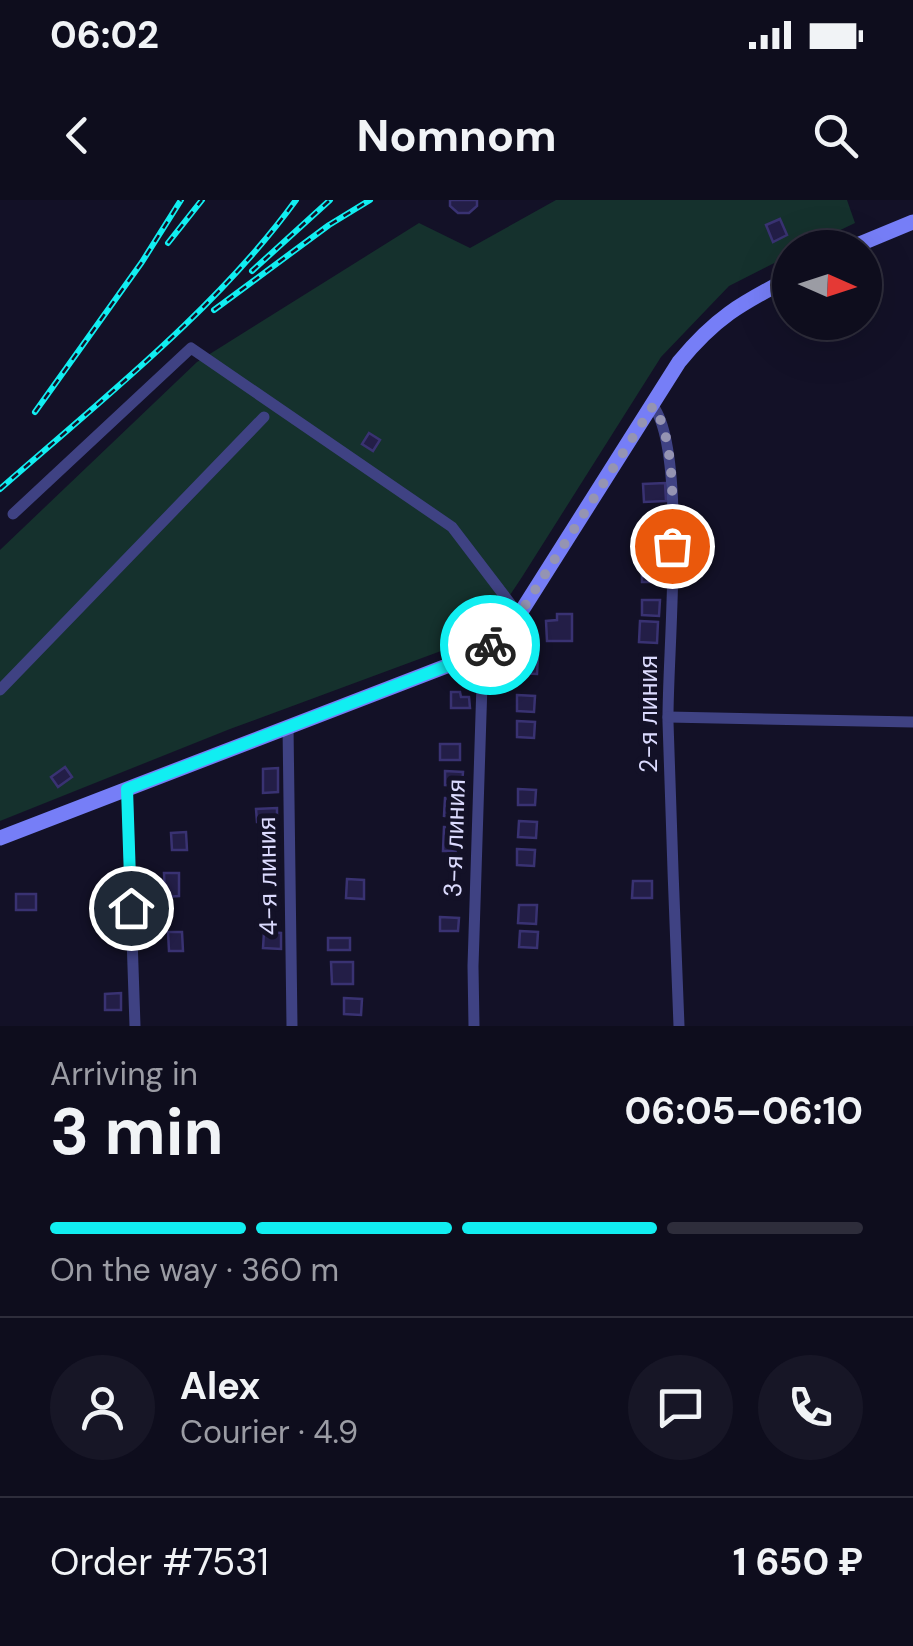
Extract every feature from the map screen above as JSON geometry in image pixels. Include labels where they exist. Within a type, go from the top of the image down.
[{"type":"street","points":[[882,235],[913,222]]},
{"type":"street","points":[[0,838],[483,652],[519,615],[679,362],[706,330],[736,305],[772,287]]},
{"type":"street","points":[[14,514],[191,348],[452,527],[519,615]]},
{"type":"street","name":"2-я линия","points":[[653,406],[664,420],[673,512],[668,717],[679,1026]]},
{"type":"street","points":[[0,690],[264,417]]},
{"type":"street","name":"3-я линия","points":[[474,1026],[483,652]]},
{"type":"street","points":[[668,717],[913,722]]},
{"type":"street","name":"4-я линия","points":[[288,726],[292,1026]]},
{"type":"street","points":[[127,789],[135,1026]]},
{"type":"green space","points":[[556,200],[847,200],[855,223],[840,230],[772,230],[772,264],[729,286],[661,357],[498,613],[468,641],[230,729],[0,821],[0,550],[197,362],[419,223],[470,248]]},
{"type":"building","points":[[450,200],[477,200],[477,206],[469,213],[458,213],[450,206]]},
{"type":"building","points":[[780,219],[785,230],[772,230],[772,240],[766,225]]},
{"type":"building","points":[[369,433],[380,440],[373,451],[362,444]]},
{"type":"building","points":[[665,483],[666,501],[644,502],[643,484]]},
{"type":"building","points":[[645,521],[663,522],[662,544],[644,543]]},
{"type":"building","points":[[642,566],[660,567],[659,582],[642,582]]},
{"type":"building","points":[[642,600],[660,600],[659,616],[642,615]]},
{"type":"building","points":[[557,614],[572,614],[572,641],[547,641],[546,621],[557,620]]},
{"type":"building","points":[[640,621],[658,622],[657,643],[639,642]]},
{"type":"building","points":[[516,654],[538,655],[537,674],[516,673]]},
{"type":"building","points":[[451,692],[469,697],[470,708],[451,708]]},
{"type":"building","points":[[517,695],[535,696],[534,712],[517,711]]},
{"type":"building","points":[[517,721],[535,722],[534,738],[517,737]]},
{"type":"building","points":[[440,744],[460,744],[460,760],[440,760]]},
{"type":"building","points":[[65,767],[72,777],[58,787],[51,777]]},
{"type":"building","points":[[278,768],[278,792],[263,793],[263,769]]},
{"type":"building","points":[[445,771],[463,772],[462,786],[445,785]]},
{"type":"building","points":[[518,789],[536,790],[535,805],[518,805]]},
{"type":"building","points":[[445,798],[463,799],[461,818],[444,816]]},
{"type":"building","points":[[277,808],[277,822],[257,822],[256,809]]},
{"type":"building","points":[[519,821],[537,822],[536,838],[518,837]]},
{"type":"building","points":[[444,827],[463,828],[463,851],[443,851]]},
{"type":"building","points":[[186,832],[187,850],[172,850],[171,833]]},
{"type":"building","points":[[517,849],[535,850],[534,866],[517,865]]},
{"type":"building","points":[[164,873],[179,873],[179,896],[165,897]]},
{"type":"building","points":[[347,879],[364,880],[364,899],[346,898]]},
{"type":"building","points":[[633,881],[652,881],[652,898],[632,898]]},
{"type":"building","points":[[16,894],[36,894],[36,910],[16,910]]},
{"type":"building","points":[[519,905],[537,905],[536,924],[518,923]]},
{"type":"building","points":[[440,917],[459,918],[458,931],[440,931]]},
{"type":"building","points":[[520,931],[538,932],[537,948],[519,947]]},
{"type":"building","points":[[168,932],[182,932],[183,951],[169,951]]},
{"type":"building","points":[[264,932],[281,933],[281,949],[263,948]]},
{"type":"building","points":[[328,938],[350,938],[350,950],[328,950]]},
{"type":"building","points":[[331,962],[353,962],[353,984],[332,984]]},
{"type":"building","points":[[121,993],[121,1010],[105,1010],[105,994]]},
{"type":"building","points":[[344,998],[362,999],[361,1015],[344,1014]]},
{"type":"railway","points":[[35,412],[142,262],[181,200]]},
{"type":"railway","points":[[168,243],[202,200]]},
{"type":"railway","points":[[0,489],[194,316],[231,279],[296,200]]},
{"type":"railway","points":[[252,271],[330,200]]},
{"type":"railway","points":[[214,310],[329,225],[370,200]]},
{"type":"way so far","points":[[490,645],[519,615],[653,406],[664,420],[673,512],[672,546]]},
{"type":"route","points":[[131,908],[127,789],[483,652],[490,645]]}]
